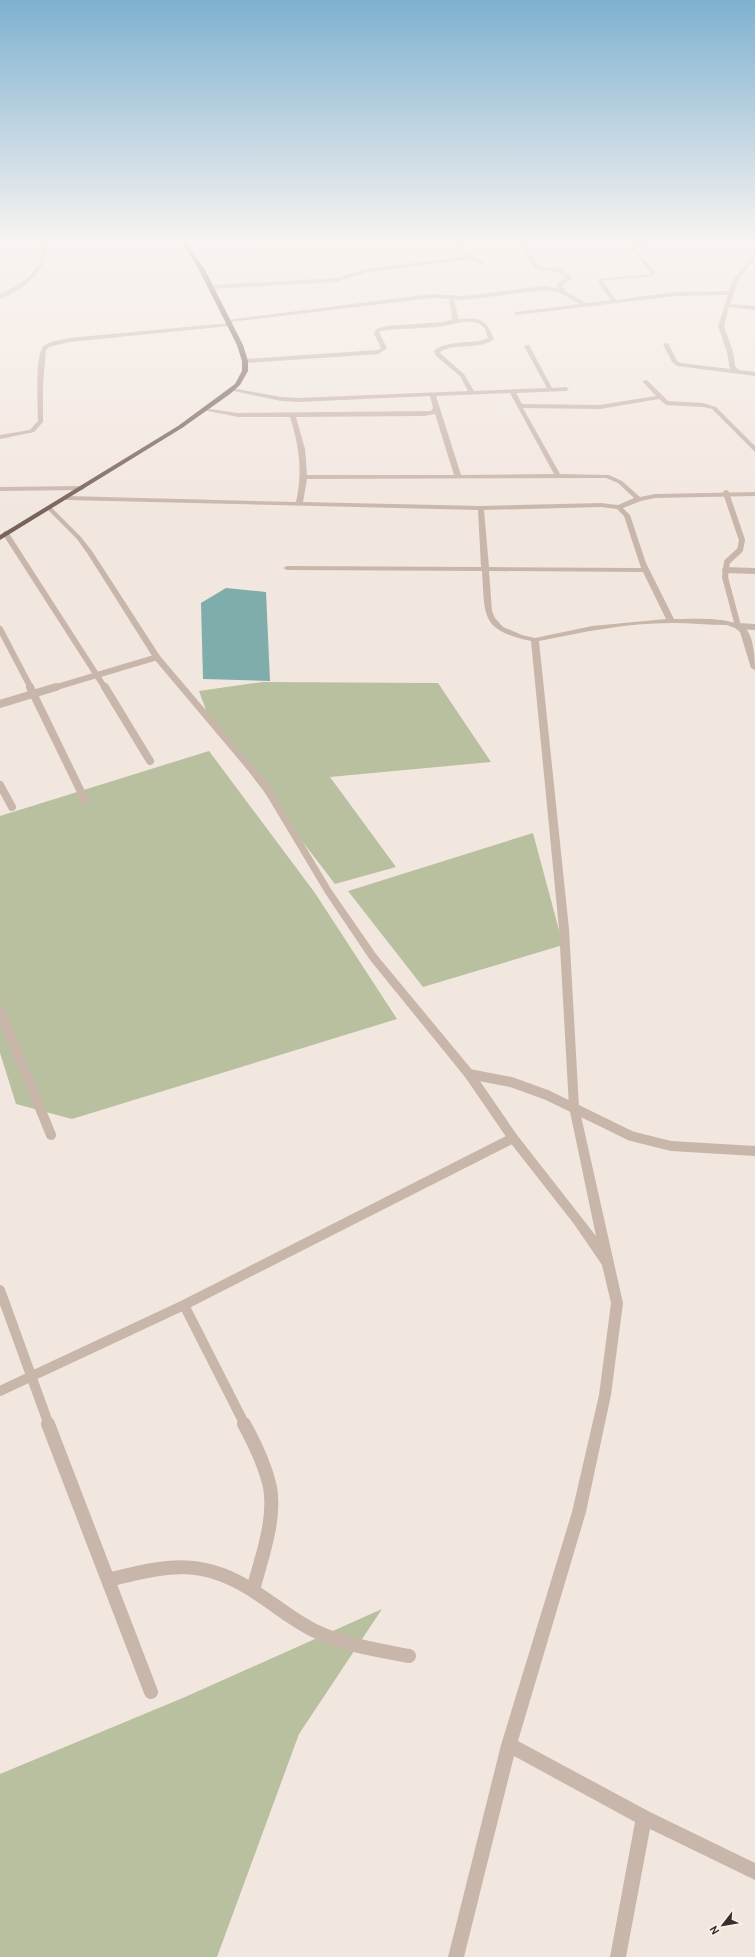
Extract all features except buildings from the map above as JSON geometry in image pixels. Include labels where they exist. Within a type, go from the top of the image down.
[{"type":"main road","points":[[3,536],[82,488],[232,390],[237,385],[245,371],[245,361],[234,332]]},
{"type":"street","points":[[0,438],[32,431],[40,421],[40,384],[44,350],[47,346],[69,340],[137,332]]},
{"type":"street","points":[[245,361],[379,352],[384,348],[377,332]]},
{"type":"street","points":[[472,393],[462,375],[438,355],[437,352],[443,348],[478,343],[491,339],[488,332]]},
{"type":"street","points":[[723,332],[730,352],[732,367],[737,371]]},
{"type":"street","points":[[666,344],[675,362],[679,365],[755,374]]},
{"type":"street","points":[[527,346],[550,389]]},
{"type":"street","points":[[644,381],[668,403],[703,405],[714,408],[755,450]]},
{"type":"street","points":[[232,390],[281,399],[298,400],[566,389]]},
{"type":"street","points":[[512,391],[558,476]]},
{"type":"street","points":[[432,394],[458,476]]},
{"type":"street","points":[[519,406],[600,407],[662,397]]},
{"type":"street","points":[[205,409],[238,415],[293,415],[424,414],[433,413],[436,408]]},
{"type":"street","points":[[293,415],[302,444],[304,477],[299,504]]},
{"type":"street","points":[[304,477],[607,476],[620,482],[639,499]]},
{"type":"street","points":[[0,489],[82,488]]},
{"type":"street","points":[[66,498],[481,508],[601,505],[619,507],[639,499],[655,496],[726,493],[755,494]]},
{"type":"street","points":[[619,507],[627,515],[646,570],[671,621]]},
{"type":"street","points":[[50,508],[79,538],[90,552],[157,657],[264,784],[328,891],[372,957],[469,1074],[514,1138],[578,1220],[608,1263]]},
{"type":"street","points":[[481,508],[488,611],[492,622],[501,630],[510,634],[535,640],[592,628],[671,621],[727,622],[738,626],[744,631],[755,668]]},
{"type":"street","points":[[287,568],[485,567],[646,570]]},
{"type":"street","points":[[456,1957],[509,1745],[579,1512],[605,1395],[617,1303],[574,1107],[564,929],[535,640]]},
{"type":"street","points":[[509,1745],[644,1818],[755,1872]]},
{"type":"street","points":[[618,1957],[644,1818]]},
{"type":"lane","points":[[726,493],[742,540],[740,550],[727,562],[725,570],[738,626],[755,627]]},
{"type":"lane","points":[[3,536],[97,675],[150,761]]},
{"type":"lane","points":[[725,570],[755,571]]},
{"type":"lane","points":[[0,630],[34,694],[85,800]]},
{"type":"lane","points":[[0,704],[157,657]]},
{"type":"lane","points":[[0,785],[12,807]]},
{"type":"lane","points":[[0,1010],[51,1135]]},
{"type":"lane","points":[[469,1074],[511,1082],[547,1095],[574,1107],[603,1124],[638,1138],[671,1146],[755,1151]]},
{"type":"lane","points":[[0,1391],[184,1305],[514,1138]]},
{"type":"lane","points":[[0,1290],[30,1377],[151,1692]]},
{"type":"lane","points":[[184,1305],[259,1453],[270,1488],[270,1524],[252,1590]]},
{"type":"lane","points":[[108,1580],[157,1567],[190,1565],[223,1572],[252,1590],[290,1618],[324,1636],[409,1656]]},
{"type":"green space","points":[[262,682],[438,683],[491,762],[330,777],[396,867],[335,884],[210,721],[199,691]]},
{"type":"green space","points":[[209,751],[315,893],[397,1019],[72,1119],[16,1104],[0,1053],[0,816]]},
{"type":"green space","points":[[533,833],[563,945],[423,987],[348,891]]},
{"type":"green space","points":[[382,1609],[299,1734],[217,1957],[0,1957],[0,1774],[185,1697]]},
{"type":"water","points":[[226,588],[266,592],[270,681],[203,679],[201,603]]}]
